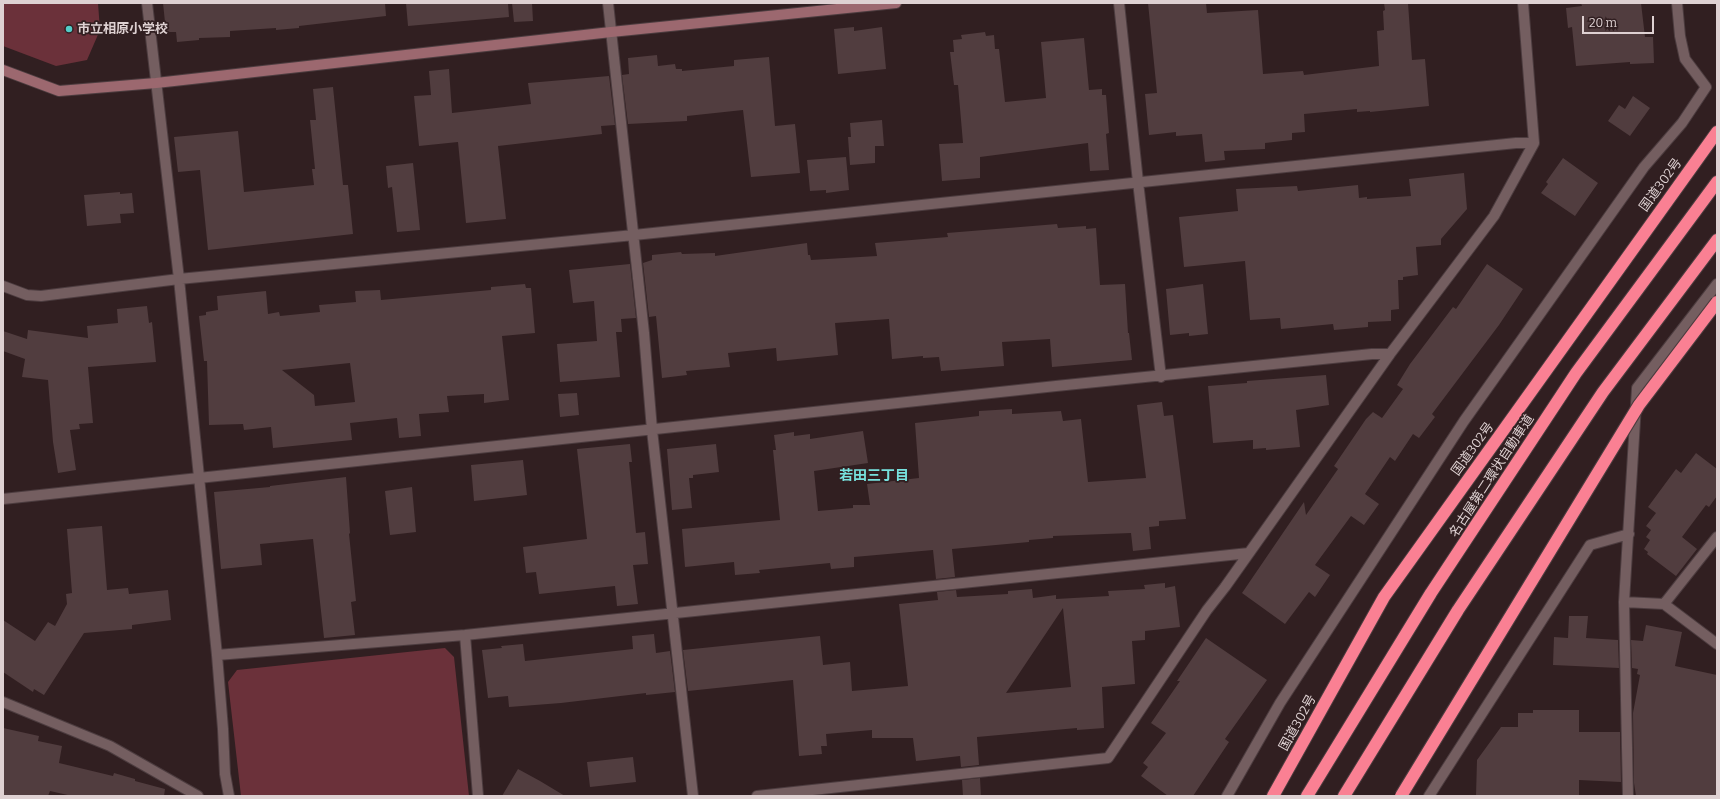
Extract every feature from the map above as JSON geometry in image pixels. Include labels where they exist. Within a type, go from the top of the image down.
[{"type":"highway","name":"国道302号","points":[[1273,796],[1384,597],[1717,132]]},
{"type":"highway","name":"名古屋第二環状自動車道","points":[[1307,796],[1431,593],[1576,373],[1717,182]]},
{"type":"highway","points":[[1344,796],[1458,610],[1603,392],[1717,240]]},
{"type":"highway","points":[[1401,796],[1639,405],[1717,302]]},
{"type":"street","points":[[147,3],[200,478],[217,655],[225,774],[229,796]]},
{"type":"street","points":[[608,3],[634,235],[652,430],[674,612],[693,796]]},
{"type":"street","points":[[3,70],[59,91],[156,83],[612,32],[896,3]]},
{"type":"street","points":[[1119,3],[1138,182],[1162,377]]},
{"type":"street","points":[[757,796],[1108,758],[1207,610],[1390,354],[1494,216],[1534,143],[1523,3]]},
{"type":"street","points":[[1227,796],[1280,703],[1464,421],[1644,167],[1682,123],[1706,87],[1685,60],[1680,36],[1677,3]]},
{"type":"street","points":[[3,286],[27,295],[41,296],[179,279],[634,235],[1516,143],[1534,143]]},
{"type":"street","points":[[1628,796],[1624,602],[1630,534],[1637,388],[1717,284]]},
{"type":"street","points":[[3,499],[1056,386],[1162,377],[1372,354],[1390,354]]},
{"type":"street","points":[[1429,796],[1590,545],[1630,534]]},
{"type":"street","points":[[1664,604],[1717,537]]},
{"type":"street","points":[[217,655],[464,635],[1249,553]]},
{"type":"street","points":[[1624,602],[1664,604],[1717,644]]},
{"type":"street","points":[[464,635],[478,796]]},
{"type":"street","points":[[3,702],[110,746],[198,796]]},
{"type":"shaded area","name":"市立相原小学校","points":[[3,3],[98,3],[100,30],[87,60],[56,66],[3,46]]},
{"type":"shaded area","points":[[445,648],[454,657],[469,796],[241,796],[228,682],[237,670]]},
{"type":"building","points":[[163,3],[385,3],[386,16],[299,26],[299,28],[230,31],[230,37],[199,38],[199,40],[177,42],[176,32],[166,32]]},
{"type":"building","points":[[406,3],[508,3],[509,17],[408,26]]},
{"type":"building","points":[[512,3],[532,3],[533,21],[514,22]]},
{"type":"building","points":[[1148,3],[1206,3],[1207,13],[1258,10],[1263,74],[1303,71],[1304,75],[1379,66],[1377,31],[1384,30],[1384,3],[1408,3],[1412,60],[1425,59],[1429,106],[1370,112],[1357,112],[1357,109],[1304,114],[1305,132],[1292,133],[1292,140],[1265,143],[1265,149],[1224,151],[1225,160],[1205,162],[1202,134],[1176,136],[1176,132],[1149,135],[1145,94],[1157,93]]},
{"type":"building","points":[[1581,3],[1641,3],[1645,37],[1653,37],[1654,63],[1630,64],[1630,62],[1576,66],[1572,27],[1568,28],[1566,8],[1582,6]]},
{"type":"building","points":[[854,27],[854,31],[882,27],[886,69],[838,74],[834,29]]},
{"type":"building","points":[[985,32],[986,36],[994,35],[995,49],[999,49],[1005,102],[1046,98],[1041,42],[1084,38],[1089,90],[1102,89],[1102,95],[1106,95],[1109,133],[1106,134],[1109,170],[1090,171],[1088,143],[980,157],[980,178],[942,181],[939,144],[963,143],[958,85],[954,85],[950,52],[954,52],[953,40],[962,39],[961,35]]},
{"type":"building","points":[[657,55],[658,66],[675,64],[676,69],[682,69],[682,71],[734,66],[734,60],[769,57],[775,126],[795,124],[800,173],[751,177],[743,110],[687,116],[687,121],[628,124],[622,75],[629,74],[628,58]]},
{"type":"building","points":[[449,69],[452,113],[531,104],[528,83],[609,76],[615,125],[601,126],[602,134],[498,146],[506,219],[466,223],[458,142],[419,146],[414,96],[431,95],[429,71]]},
{"type":"building","points":[[333,87],[343,185],[348,185],[353,234],[208,250],[200,170],[178,172],[174,137],[238,131],[244,192],[314,185],[312,169],[315,169],[310,120],[316,120],[313,89]]},
{"type":"building","points":[[1633,96],[1650,108],[1630,136],[1608,121],[1619,105],[1625,109]]},
{"type":"building","points":[[882,120],[884,146],[875,146],[875,163],[850,165],[848,137],[851,137],[850,123]]},
{"type":"building","points":[[846,157],[849,190],[826,193],[826,190],[810,191],[807,160]]},
{"type":"building","points":[[1563,158],[1598,183],[1575,216],[1541,193],[1548,184],[1546,182]]},
{"type":"building","points":[[413,163],[420,230],[397,232],[392,187],[388,188],[386,166]]},
{"type":"building","points":[[1464,173],[1467,209],[1441,239],[1441,245],[1416,247],[1418,275],[1403,277],[1403,280],[1398,280],[1399,309],[1391,310],[1391,321],[1368,322],[1368,327],[1334,330],[1333,324],[1281,329],[1280,318],[1250,320],[1245,261],[1184,267],[1179,217],[1238,211],[1236,189],[1297,186],[1298,191],[1358,185],[1359,198],[1367,197],[1367,199],[1411,196],[1409,179]]},
{"type":"building","points":[[120,192],[120,194],[132,193],[134,213],[120,214],[121,223],[87,226],[84,195]]},
{"type":"building","points":[[1057,224],[1058,228],[1086,226],[1086,229],[1096,228],[1100,285],[1125,284],[1128,333],[1132,360],[1052,367],[1050,339],[1002,342],[1004,366],[941,371],[939,357],[923,358],[923,356],[892,359],[889,319],[835,323],[838,355],[777,361],[776,348],[728,353],[730,367],[686,371],[687,375],[662,378],[656,316],[649,317],[643,263],[652,260],[652,255],[681,252],[682,254],[715,253],[715,256],[807,243],[808,255],[810,255],[811,260],[877,256],[875,243],[948,237],[947,233]]},
{"type":"building","points":[[630,264],[636,318],[621,319],[622,332],[616,332],[620,377],[560,382],[557,344],[597,341],[594,301],[573,303],[569,270]]},
{"type":"building","points":[[1487,264],[1523,289],[1499,325],[1432,414],[1435,417],[1419,438],[1413,434],[1395,461],[1390,457],[1365,494],[1379,504],[1364,525],[1351,516],[1315,565],[1330,575],[1315,597],[1309,592],[1285,624],[1242,593],[1304,502],[1306,515],[1338,469],[1334,466],[1366,419],[1373,412],[1382,418],[1403,389],[1397,385],[1410,364],[1453,307],[1456,309]]},
{"type":"building","points":[[525,284],[526,288],[531,288],[535,333],[502,336],[509,400],[484,403],[484,394],[447,396],[449,412],[419,414],[421,436],[399,438],[397,418],[350,423],[352,440],[273,448],[271,427],[244,430],[243,424],[209,425],[207,361],[204,361],[199,316],[206,315],[206,312],[218,310],[217,296],[266,291],[268,314],[279,312],[280,316],[320,312],[319,305],[356,302],[355,291],[380,290],[381,300],[491,290],[491,287]],"holes":[[[350,363],[355,402],[315,406],[314,395],[282,370]]]},
{"type":"building","points":[[1203,284],[1208,334],[1189,336],[1189,333],[1170,335],[1166,289]]},
{"type":"building","points":[[147,306],[149,323],[152,322],[156,362],[88,367],[93,423],[79,424],[80,429],[70,430],[76,470],[58,473],[53,442],[48,380],[22,377],[25,359],[3,351],[3,331],[27,339],[28,330],[88,338],[87,326],[118,323],[117,309]]},
{"type":"building","points":[[1326,375],[1329,405],[1296,410],[1300,447],[1266,450],[1266,448],[1253,449],[1253,440],[1213,443],[1208,386],[1247,383],[1247,381]]},
{"type":"building","points":[[577,393],[579,415],[560,417],[558,394]]},
{"type":"building","points":[[1162,402],[1164,416],[1173,415],[1186,519],[1159,521],[1159,526],[1149,527],[1151,549],[1133,551],[1131,533],[1053,536],[1053,538],[1029,540],[1029,542],[952,549],[955,577],[936,579],[933,550],[854,557],[854,567],[831,569],[830,563],[759,570],[760,573],[735,575],[734,562],[685,567],[682,529],[780,520],[773,450],[776,450],[774,435],[794,432],[794,436],[810,434],[810,439],[863,431],[868,463],[814,471],[818,511],[853,508],[853,505],[870,505],[867,484],[919,478],[915,423],[979,416],[979,411],[1012,409],[1012,414],[1061,411],[1063,421],[1081,419],[1088,482],[1146,478],[1137,405]]},
{"type":"building","points":[[630,444],[632,462],[629,462],[636,533],[645,532],[648,564],[633,565],[638,604],[617,606],[615,586],[539,594],[536,572],[526,573],[523,547],[587,539],[577,449]]},
{"type":"building","points":[[716,444],[719,472],[693,475],[693,478],[689,478],[692,508],[672,510],[667,449]]},
{"type":"building","points":[[1696,453],[1717,469],[1717,496],[1709,507],[1706,505],[1682,537],[1697,549],[1676,576],[1647,554],[1648,552],[1644,549],[1650,540],[1646,537],[1651,530],[1646,526],[1656,513],[1648,507],[1676,469],[1681,473]]},
{"type":"building","points":[[523,460],[527,495],[474,501],[471,465]]},
{"type":"building","points":[[346,477],[349,534],[356,601],[351,602],[355,635],[324,638],[313,539],[260,544],[262,565],[221,569],[214,492],[270,487]]},
{"type":"building","points":[[412,487],[416,532],[390,535],[385,491]]},
{"type":"building","points":[[102,526],[107,590],[128,588],[129,594],[168,590],[171,620],[132,625],[132,629],[84,633],[44,695],[34,689],[33,692],[3,672],[3,620],[35,641],[48,622],[55,626],[67,604],[66,594],[72,593],[67,529]]},
{"type":"building","points":[[1165,583],[1165,588],[1175,586],[1180,627],[1145,631],[1145,640],[1132,641],[1135,684],[1102,687],[1104,728],[1077,730],[1077,728],[977,737],[979,765],[961,767],[960,756],[916,761],[913,738],[872,738],[872,730],[826,734],[827,746],[821,746],[822,754],[799,756],[793,680],[688,691],[683,650],[820,636],[823,665],[850,662],[852,691],[908,686],[899,604],[938,600],[937,592],[956,590],[957,597],[1008,594],[1008,591],[1032,589],[1033,598],[1056,595],[1056,599],[1109,596],[1108,591],[1145,589],[1144,585]],"holes":[[[1063,608],[1071,687],[1006,693]]]},
{"type":"building","points":[[1569,616],[1588,616],[1586,638],[1618,640],[1619,668],[1553,665],[1554,637],[1568,638]]},
{"type":"building","points":[[1646,625],[1682,632],[1675,666],[1717,675],[1717,796],[1636,796],[1634,783],[1633,713],[1640,675],[1637,674],[1638,669],[1632,668],[1631,640],[1643,641]]},
{"type":"building","points":[[654,634],[656,653],[670,651],[675,692],[646,695],[646,693],[561,703],[509,707],[508,696],[488,698],[482,650],[502,648],[501,646],[523,644],[525,661],[633,649],[632,636]]},
{"type":"building","points":[[1206,638],[1267,680],[1225,739],[1229,742],[1193,796],[1168,796],[1141,776],[1148,767],[1143,763],[1166,733],[1151,723],[1180,681],[1177,681]]},
{"type":"building","points":[[1533,710],[1579,710],[1579,732],[1620,732],[1621,782],[1579,780],[1579,796],[1476,796],[1477,760],[1501,727],[1518,727],[1518,713],[1533,713]]},
{"type":"building","points":[[3,728],[39,736],[38,741],[62,746],[59,763],[113,776],[114,773],[135,779],[135,781],[165,789],[164,796],[72,796],[50,791],[48,796],[3,796]]},
{"type":"building","points":[[633,757],[636,782],[590,787],[587,762]]},
{"type":"building","points":[[518,769],[540,781],[565,796],[502,796]]},
{"type":"building","points":[[980,778],[981,796],[963,796],[962,780]]},
{"type":"place","name":"市立相原小学校","points":[[69,29]]},
{"type":"district","name":"若田三丁目","points":[[874,476]]}]
